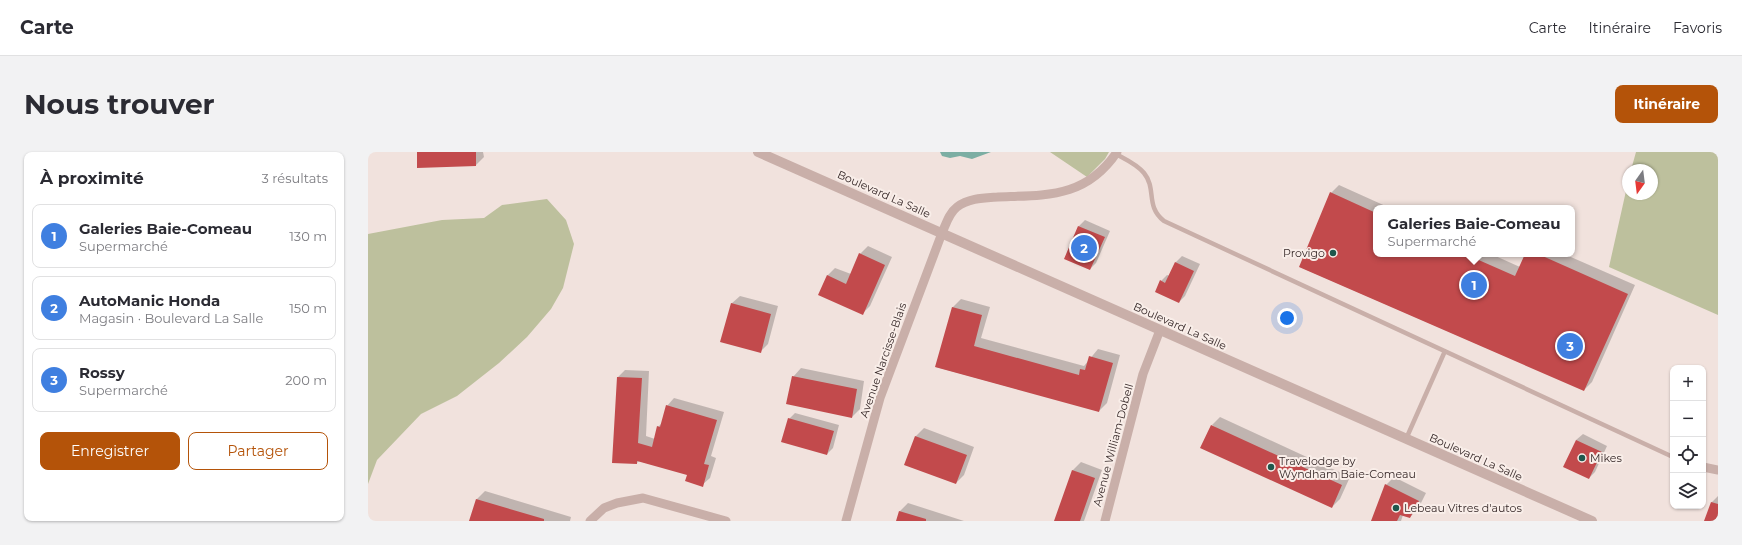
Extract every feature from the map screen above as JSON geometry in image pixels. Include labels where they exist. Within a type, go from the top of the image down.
[{"type":"street","name":"Boulevard La Salle","points":[[758,152],[1592,521]]},
{"type":"street","name":"Avenue Narcisse-Blais","points":[[846,521],[880,398],[942,233],[951,214],[958,206],[977,198],[1033,197],[1069,190],[1091,179],[1103,169],[1116,153]]},
{"type":"street","name":"Avenue William-Dobell","points":[[1105,521],[1143,374],[1160,330]]},
{"type":"street","points":[[1706,468],[1718,470]]},
{"type":"street","points":[[590,521],[604,508],[630,499],[643,498],[726,521]]},
{"type":"lane","points":[[1116,153],[1133,164],[1144,173],[1149,180],[1152,205],[1157,216],[1164,221],[1670,456]]},
{"type":"lane","points":[[1406,439],[1445,351]]},
{"type":"green space","points":[[1050,152],[1109,152],[1105,159],[1087,177]]},
{"type":"green space","points":[[1636,152],[1718,152],[1718,315],[1609,267],[1624,200],[1658,200],[1658,164],[1633,164]]},
{"type":"green space","points":[[547,199],[566,220],[574,244],[563,288],[551,309],[527,337],[499,363],[457,396],[421,414],[377,460],[368,484],[368,234],[442,220],[484,218],[502,205]]},
{"type":"water","points":[[940,152],[991,152],[972,159],[960,156],[950,158],[942,156]]},
{"type":"building","points":[[417,152],[476,152],[476,166],[417,168]]},
{"type":"building","points":[[1330,192],[1373,212],[1373,257],[1472,257],[1515,276],[1524,257],[1545,257],[1628,294],[1584,391],[1299,267]]},
{"type":"building","points":[[1078,226],[1105,237],[1090,270],[1064,259]]},
{"type":"building","points":[[859,253],[885,265],[863,315],[818,295],[827,275],[846,284]]},
{"type":"building","points":[[1175,262],[1194,271],[1179,303],[1155,292],[1160,280],[1165,283]]},
{"type":"building","points":[[731,303],[771,314],[761,353],[720,342]]},
{"type":"building","points":[[952,307],[982,315],[974,346],[1079,375],[1080,369],[1085,370],[1089,356],[1113,363],[1099,412],[935,367]]},
{"type":"building","points":[[792,376],[857,389],[852,418],[786,404]]},
{"type":"building","points":[[617,377],[642,378],[638,443],[652,447],[657,426],[660,427],[666,405],[717,420],[704,464],[709,465],[703,487],[685,481],[687,475],[637,461],[637,464],[612,463]]},
{"type":"building","points":[[788,418],[834,431],[827,455],[781,442]]},
{"type":"building","name":"Travelodge by Wyndham Baie-Comeau","points":[[1211,425],[1342,485],[1332,508],[1200,448]]},
{"type":"building","points":[[915,436],[967,455],[956,484],[904,465]]},
{"type":"building","points":[[1576,440],[1602,452],[1589,479],[1563,467]]},
{"type":"building","points":[[1072,470],[1095,478],[1080,521],[1054,521]]},
{"type":"building","name":"Lebeau Vitres d'autos","points":[[1385,484],[1419,501],[1410,518],[1400,515],[1397,521],[1371,521]]},
{"type":"building","points":[[476,499],[544,519],[544,521],[469,521]]},
{"type":"building","points":[[1711,502],[1718,504],[1718,521],[1704,521]]},
{"type":"building","points":[[899,511],[926,519],[926,521],[896,521]]},
{"type":"place","name":"AutoManic Honda","points":[[1084,248]]},
{"type":"place","name":"Provigo","points":[[1333,253]]},
{"type":"place","name":"Galeries Baie-Comeau","points":[[1474,285]]},
{"type":"place","name":"Rossy","points":[[1570,346]]},
{"type":"place","name":"Mikes","points":[[1582,458]]},
{"type":"place","name":"Travelodge by Wyndham Baie-Comeau","points":[[1271,467]]},
{"type":"place","name":"Lebeau Vitres d'autos","points":[[1396,508]]}]
